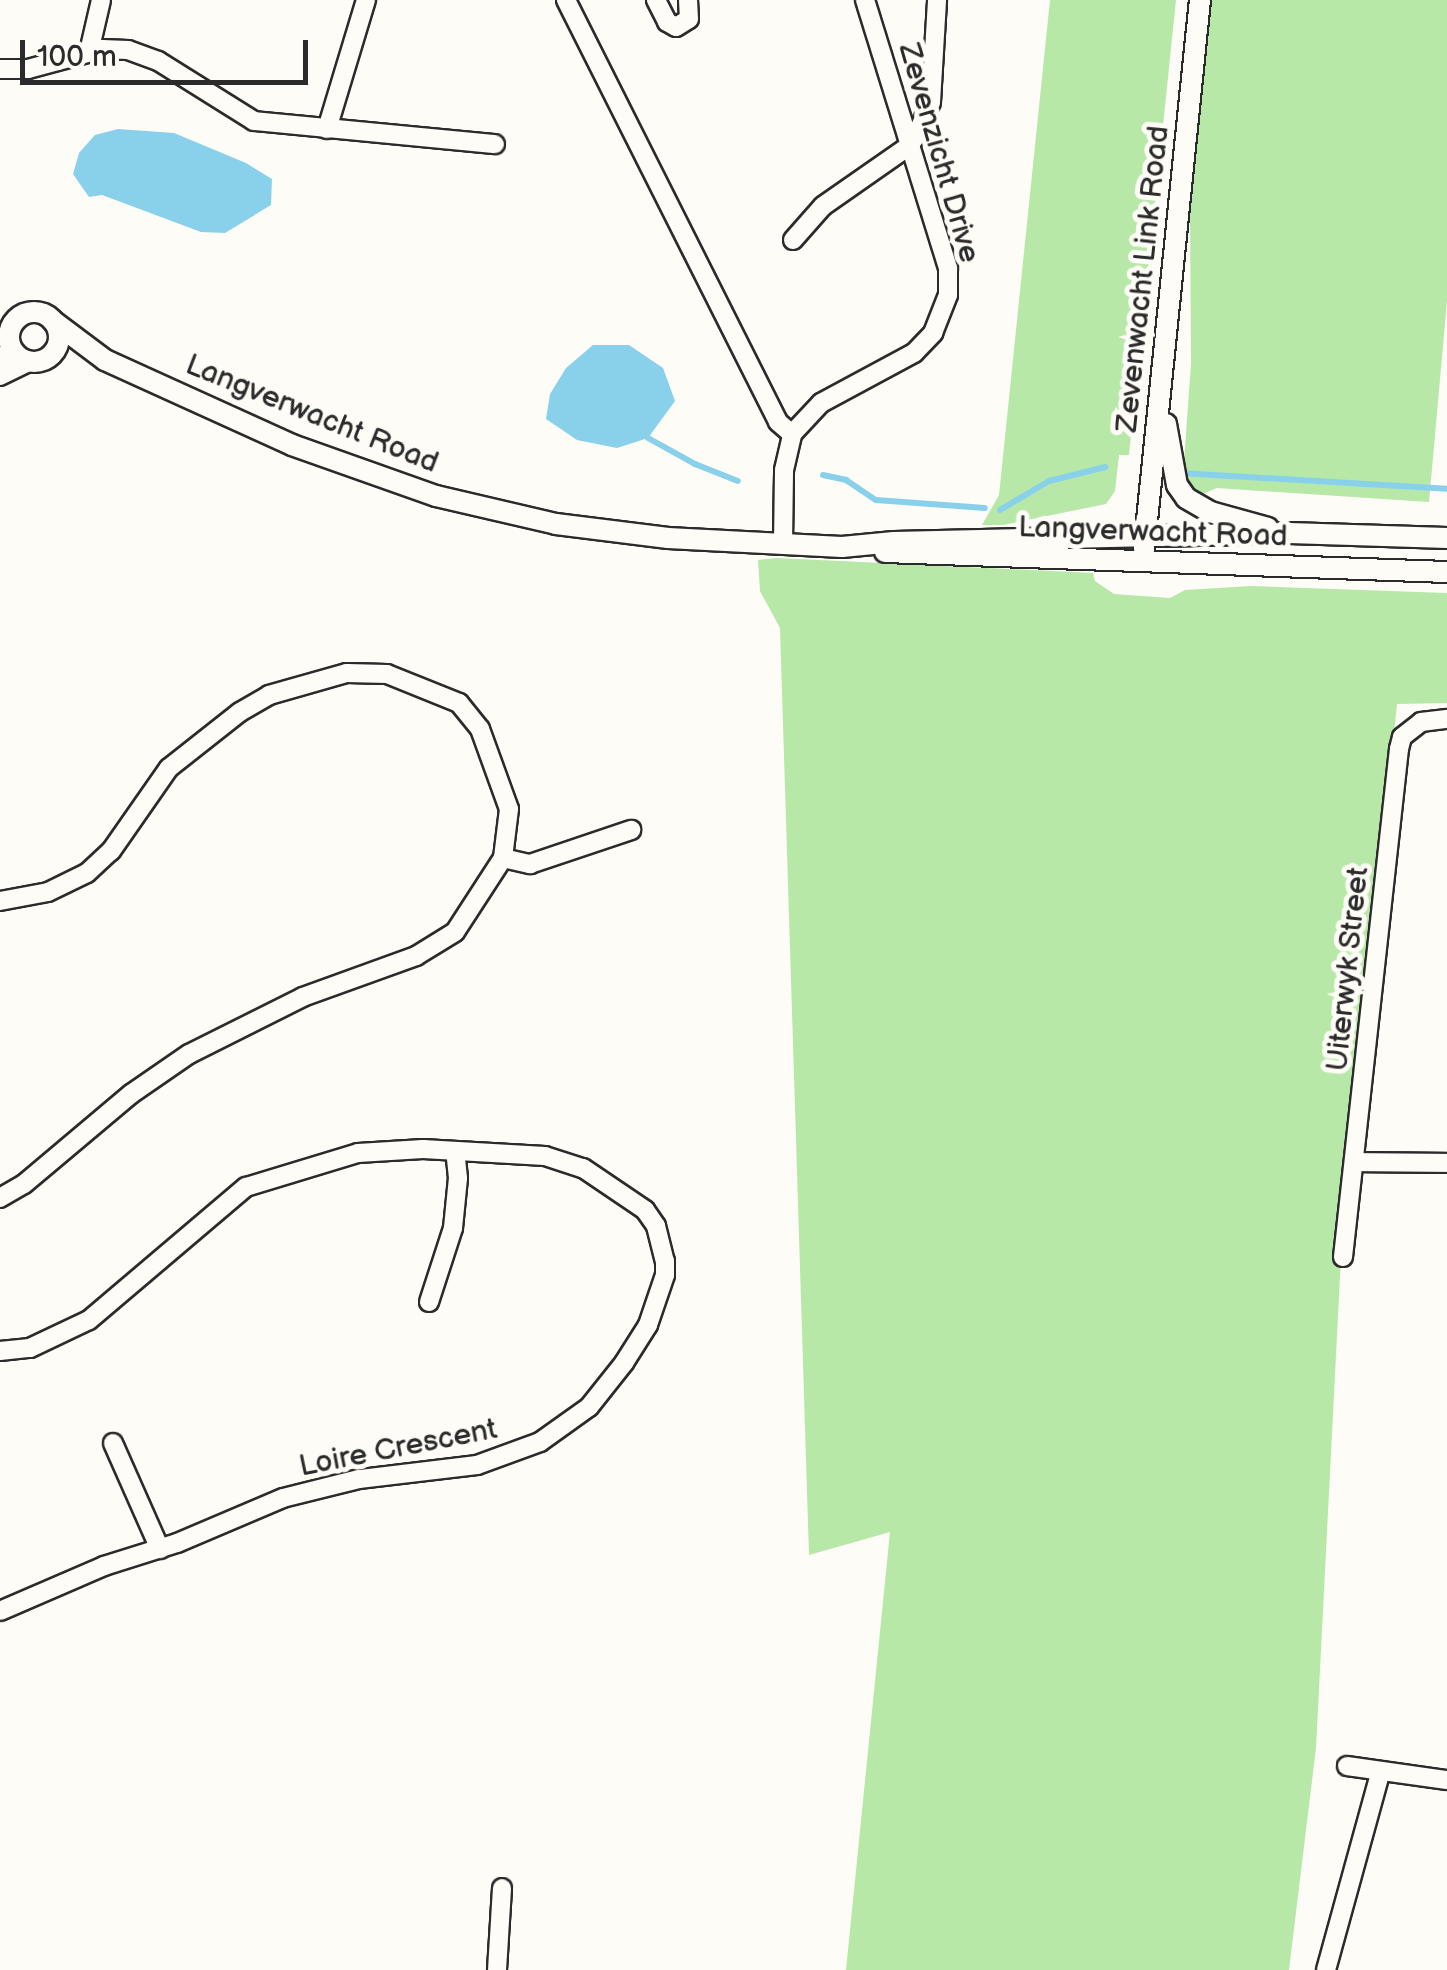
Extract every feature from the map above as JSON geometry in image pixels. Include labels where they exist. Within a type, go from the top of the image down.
[{"type":"street","points":[[89,52],[101,0]]},
{"type":"street","points":[[327,128],[366,0]]},
{"type":"street","points":[[566,0],[778,422],[792,434],[784,470],[782,544]]},
{"type":"street","points":[[656,0],[667,22],[676,27],[690,20],[688,0]]},
{"type":"street","name":"Zevenzicht Drive","points":[[792,434],[821,403],[914,353],[940,321],[948,295],[948,268],[865,0]]},
{"type":"street","points":[[793,240],[822,206],[909,146],[931,102],[937,0]]},
{"type":"street","name":"Zevenwacht Link Road","points":[[1143,563],[1200,0]]},
{"type":"street","points":[[0,69],[28,69],[115,49],[148,56],[246,119],[495,144]]},
{"type":"street","points":[[0,314],[36,312],[54,321],[59,341],[38,360],[0,376]]},
{"type":"street","points":[[24,314],[12,326],[5,346],[38,360]]},
{"type":"street","name":"Langverwacht Road","points":[[54,321],[105,360],[292,445],[451,500],[574,526],[668,538],[858,547],[896,555],[1447,572]]},
{"type":"street","name":"Langverwacht Road","points":[[38,360],[76,356],[105,360]]},
{"type":"street","points":[[1162,397],[1177,485],[1186,498],[1210,512],[1289,533]]},
{"type":"street","name":"Langverwacht Road","points":[[858,547],[894,542],[1289,533],[1447,538]]},
{"type":"street","points":[[0,901],[48,892],[87,874],[111,851],[168,768],[240,712],[269,695],[347,673],[387,674],[459,703],[480,729],[508,809],[503,858],[471,913],[433,948],[302,997],[189,1054],[131,1094],[24,1184],[0,1198]]},
{"type":"street","name":"Uiterwyk Street","points":[[1343,1257],[1399,749],[1402,738],[1420,722],[1447,719]]},
{"type":"street","points":[[503,858],[530,864],[631,830]]},
{"type":"street","points":[[429,1302],[453,1228],[458,1178],[455,1151]]},
{"type":"street","name":"Loire Crescent","points":[[0,1350],[30,1348],[89,1320],[246,1187],[337,1156],[455,1151],[545,1156],[583,1168],[645,1210],[661,1241],[665,1275],[648,1325],[624,1363],[590,1407],[520,1452],[477,1465],[316,1488],[253,1508],[160,1549],[104,1566],[0,1612]]},
{"type":"street","points":[[1356,1162],[1447,1163]]},
{"type":"street","points":[[112,1442],[160,1549]]},
{"type":"street","points":[[1347,1766],[1447,1780]]},
{"type":"street","points":[[1326,1970],[1381,1770]]},
{"type":"street","points":[[497,1970],[502,1888]]},
{"type":"green space","points":[[1050,0],[1176,0],[1129,455],[1119,455],[1115,491],[1106,504],[1003,525],[982,525],[999,495]]},
{"type":"green space","points":[[1212,0],[1447,0],[1447,301],[1429,502],[1217,488],[1200,495],[1188,480],[1184,462],[1191,364],[1190,212]]},
{"type":"green space","points":[[758,560],[1093,573],[1095,581],[1114,594],[1170,598],[1185,590],[1251,586],[1447,593],[1447,703],[1397,704],[1353,1126],[1334,1256],[1341,1257],[1316,1748],[1289,1970],[846,1970],[890,1532],[809,1555],[780,628],[760,591]]},
{"type":"water","points":[[118,129],[174,133],[246,163],[272,179],[271,205],[225,233],[201,232],[102,195],[89,197],[73,174],[79,153],[95,135]]},
{"type":"water","points":[[593,345],[629,345],[663,368],[675,401],[648,438],[617,448],[577,440],[546,419],[550,394],[566,368]]},
{"type":"waterway","points":[[648,438],[695,464],[738,481]]},
{"type":"waterway","points":[[1000,510],[1049,481],[1105,467]]},
{"type":"waterway","points":[[1180,473],[1447,489]]},
{"type":"waterway","points":[[823,475],[846,480],[876,500],[985,508]]}]
